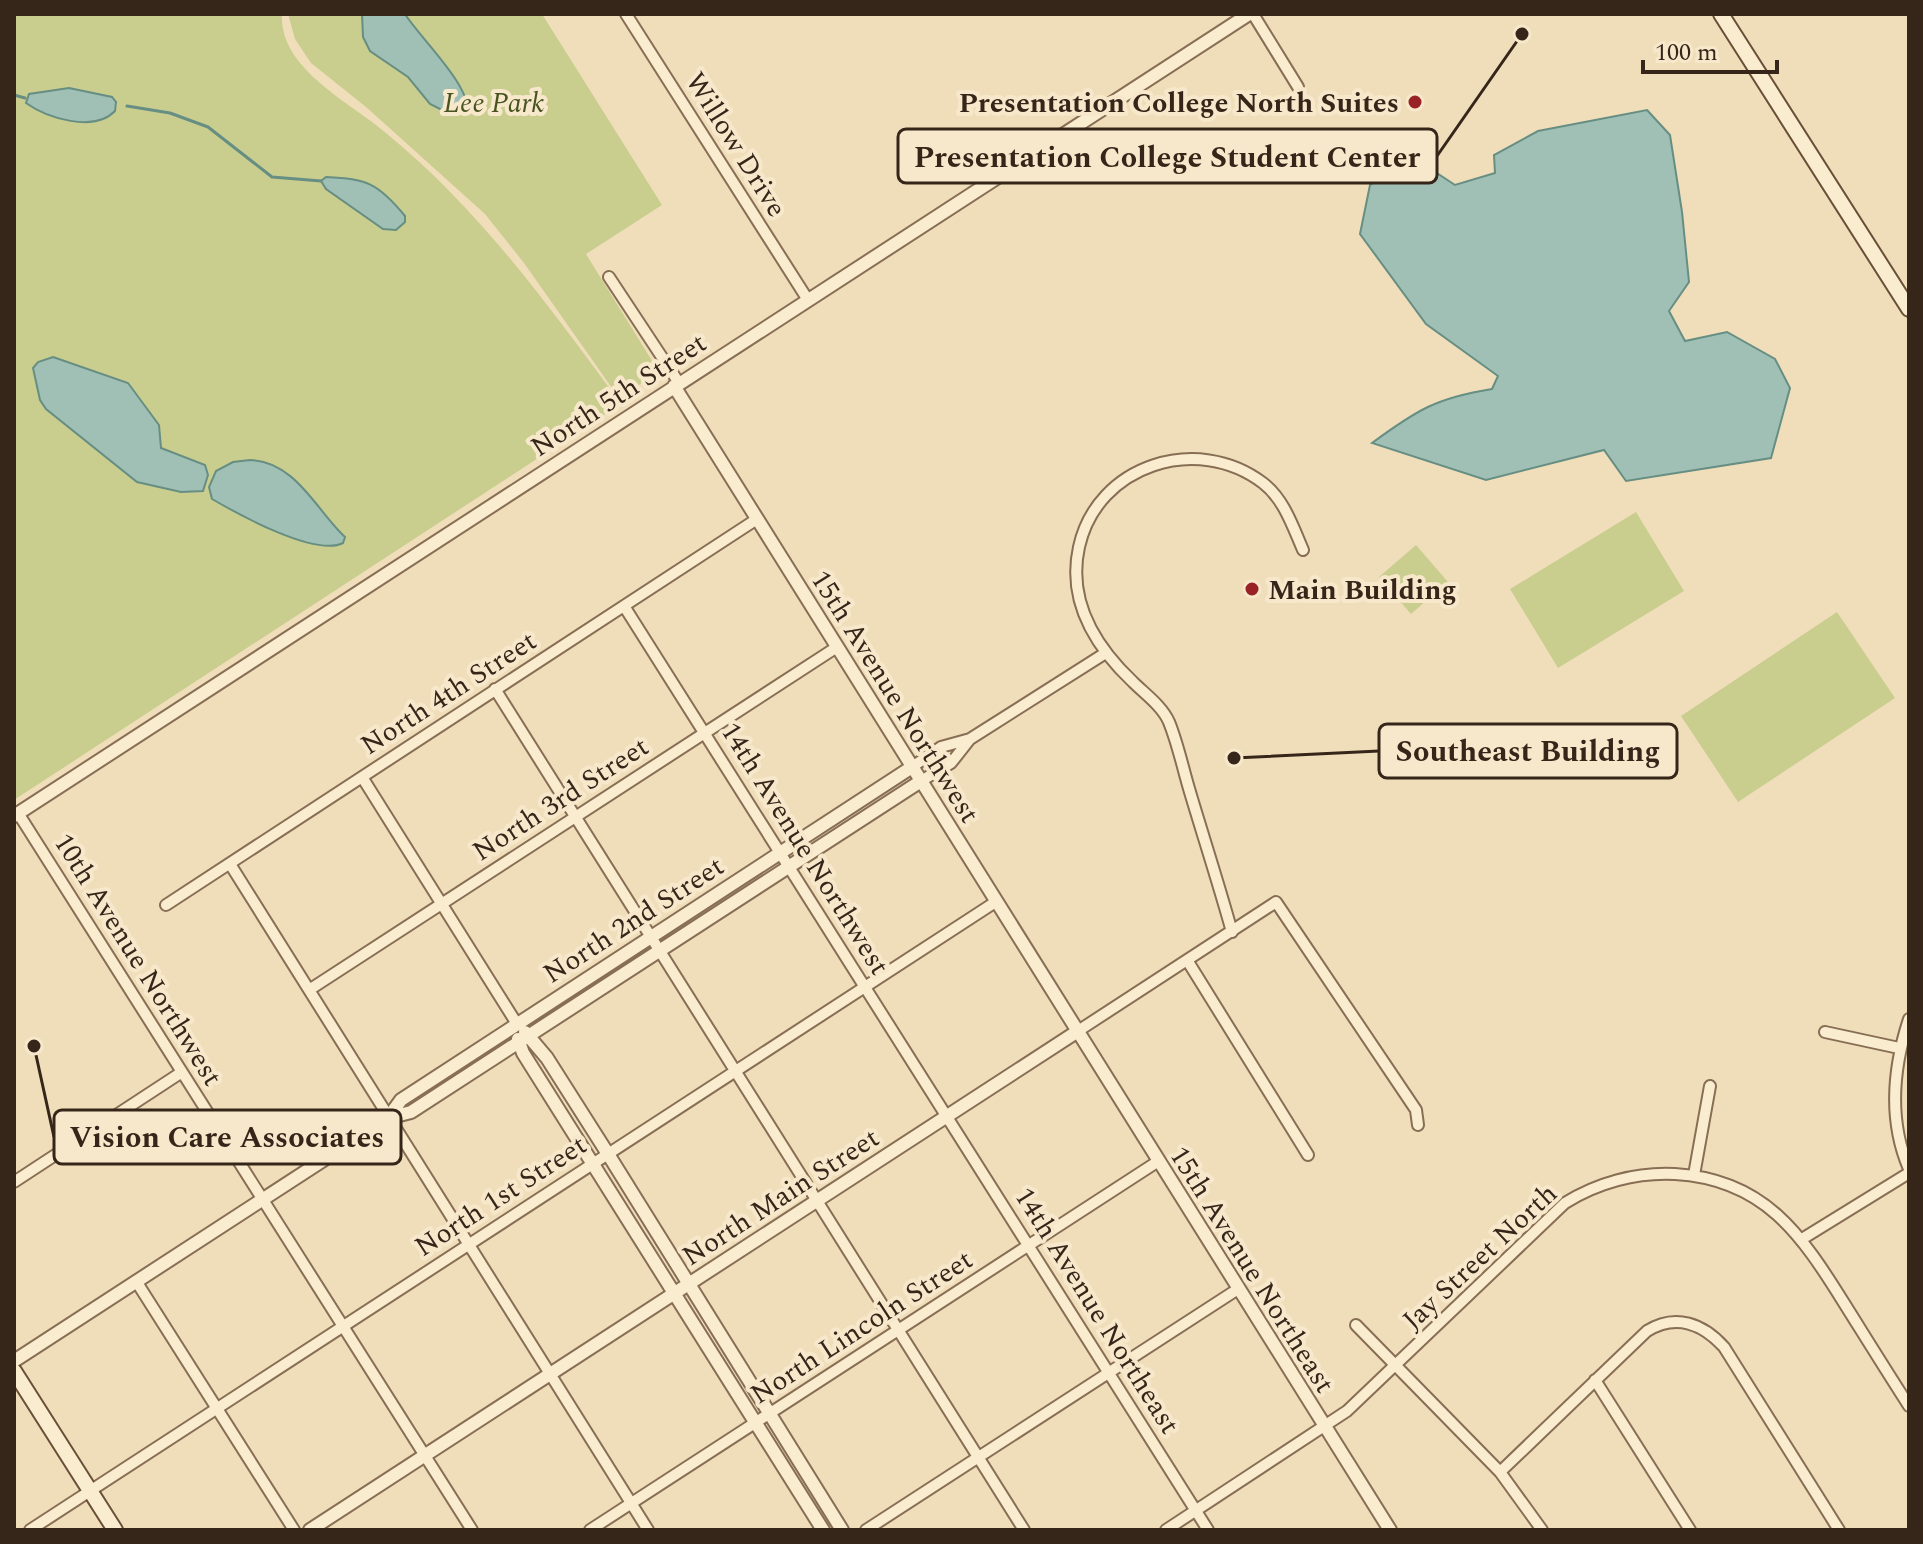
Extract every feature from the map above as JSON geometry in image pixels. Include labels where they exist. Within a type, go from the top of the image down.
[{"type":"main road","points":[[1721,14],[1909,309]]},
{"type":"main road","points":[[14,1371],[115,1530]]},
{"type":"street","name":"Willow Drive","points":[[626,14],[808,300]]},
{"type":"street","name":"North 5th Street","points":[[16,814],[1251,14]]},
{"type":"street","points":[[1251,14],[1298,87]]},
{"type":"street","name":"15th Avenue Northwest","points":[[609,277],[1078,1031]]},
{"type":"street","points":[[1232,932],[1168,719],[1104,654],[1080,600],[1076,572],[1079,546],[1094,509],[1111,487],[1125,477],[1182,461],[1198,460],[1236,469],[1275,495],[1303,550]]},
{"type":"street","name":"North 4th Street","points":[[166,905],[757,519]]},
{"type":"street","name":"14th Avenue Northwest","points":[[624,606],[947,1117]]},
{"type":"street","name":"North 3rd Street","points":[[309,990],[837,647]]},
{"type":"street","points":[[912,767],[941,747],[970,739],[1104,654]]},
{"type":"street","points":[[495,689],[1024,1530]]},
{"type":"street","points":[[921,781],[951,763],[970,739]]},
{"type":"street","name":"North 2nd Street","points":[[388,1118],[401,1100],[912,767]]},
{"type":"street","points":[[362,777],[517,1024],[592,1164],[823,1530]]},
{"type":"street","name":"North 2nd Street","points":[[14,1361],[388,1118],[411,1112],[524,1040],[921,781]]},
{"type":"street","name":"10th Avenue Northwest","points":[[16,814],[472,1530]]},
{"type":"street","points":[[230,864],[648,1530]]},
{"type":"street","name":"North 1st Street","points":[[30,1530],[997,901]]},
{"type":"street","name":"North Main Street","points":[[310,1530],[1276,902],[1411,1103],[1418,1125]]},
{"type":"street","points":[[1187,960],[1308,1155]]},
{"type":"street","points":[[1802,1239],[1909,1171],[1899,1138],[1895,1106],[1899,1048],[1909,1019]]},
{"type":"street","name":"15th Avenue Northeast","points":[[1078,1031],[1157,1162],[1390,1530]]},
{"type":"street","points":[[1825,1032],[1899,1048]]},
{"type":"street","points":[[524,1040],[608,1154],[842,1530]]},
{"type":"street","points":[[14,1182],[182,1072]]},
{"type":"street","points":[[1694,1175],[1710,1086]]},
{"type":"street","name":"14th Avenue Northeast","points":[[947,1117],[1208,1530]]},
{"type":"street","name":"North Lincoln Street","points":[[590,1530],[1157,1162]]},
{"type":"street","name":"Jay Street North","points":[[1166,1530],[1325,1427],[1396,1367],[1565,1203],[1600,1186],[1631,1177],[1694,1175],[1754,1196],[1802,1239],[1909,1406]]},
{"type":"street","points":[[136,1281],[294,1530]]},
{"type":"street","points":[[866,1530],[1238,1289]]},
{"type":"street","points":[[1500,1472],[1656,1326],[1673,1322],[1701,1327],[1724,1347],[1839,1530]]},
{"type":"street","name":"Jay Street North","points":[[1356,1325],[1396,1367]]},
{"type":"street","points":[[1396,1367],[1500,1472],[1542,1530]]},
{"type":"street","points":[[1595,1380],[1690,1530]]},
{"type":"green space","points":[[14,14],[282,14],[284,34],[304,68],[386,133],[452,194],[540,295],[621,404],[14,800]]},
{"type":"green space","name":"Lee Park","points":[[288,14],[542,14],[662,205],[586,254],[659,372],[619,398],[524,263],[485,214],[366,107],[311,63],[295,39]]},
{"type":"green space","points":[[1636,512],[1684,591],[1558,668],[1510,589]]},
{"type":"green space","points":[[1416,545],[1448,582],[1411,614],[1379,577]]},
{"type":"green space","points":[[1837,612],[1895,698],[1738,802],[1681,716]]},
{"type":"water","points":[[362,14],[405,14],[453,75],[466,101],[468,113],[446,112],[430,104],[408,77],[370,51],[363,37]]},
{"type":"water","points":[[69,88],[112,97],[116,102],[115,111],[95,121],[70,121],[46,114],[26,103],[29,94]]},
{"type":"water","points":[[1647,110],[1670,135],[1682,212],[1689,282],[1669,311],[1685,341],[1727,332],[1775,359],[1790,388],[1771,458],[1626,481],[1604,450],[1486,480],[1372,443],[1441,401],[1492,389],[1498,376],[1426,324],[1360,234],[1370,185],[1414,158],[1455,185],[1495,173],[1494,155],[1538,131]]},
{"type":"water","points":[[326,177],[352,179],[371,185],[396,205],[405,216],[405,222],[396,230],[383,229],[326,189],[321,181]]},
{"type":"water","points":[[53,357],[128,383],[159,425],[161,448],[205,465],[208,475],[203,491],[181,492],[137,482],[46,409],[40,400],[33,368],[38,362]]},
{"type":"water","points":[[250,460],[280,469],[292,478],[345,537],[343,543],[330,546],[296,539],[212,499],[209,487],[216,471],[233,462]]},
{"type":"waterway","points":[[14,95],[25,98]]},
{"type":"waterway","points":[[127,106],[170,113],[208,127],[272,177],[321,181]]},
{"type":"place","name":"Presentation College Student Center","points":[[1522,34]]},
{"type":"place","name":"Presentation College North Suites","points":[[1415,102]]},
{"type":"place","name":"Main Building","points":[[1252,589]]},
{"type":"place","name":"Southeast Building","points":[[1234,758]]},
{"type":"place","name":"Vision Care Associates","points":[[34,1046]]}]
